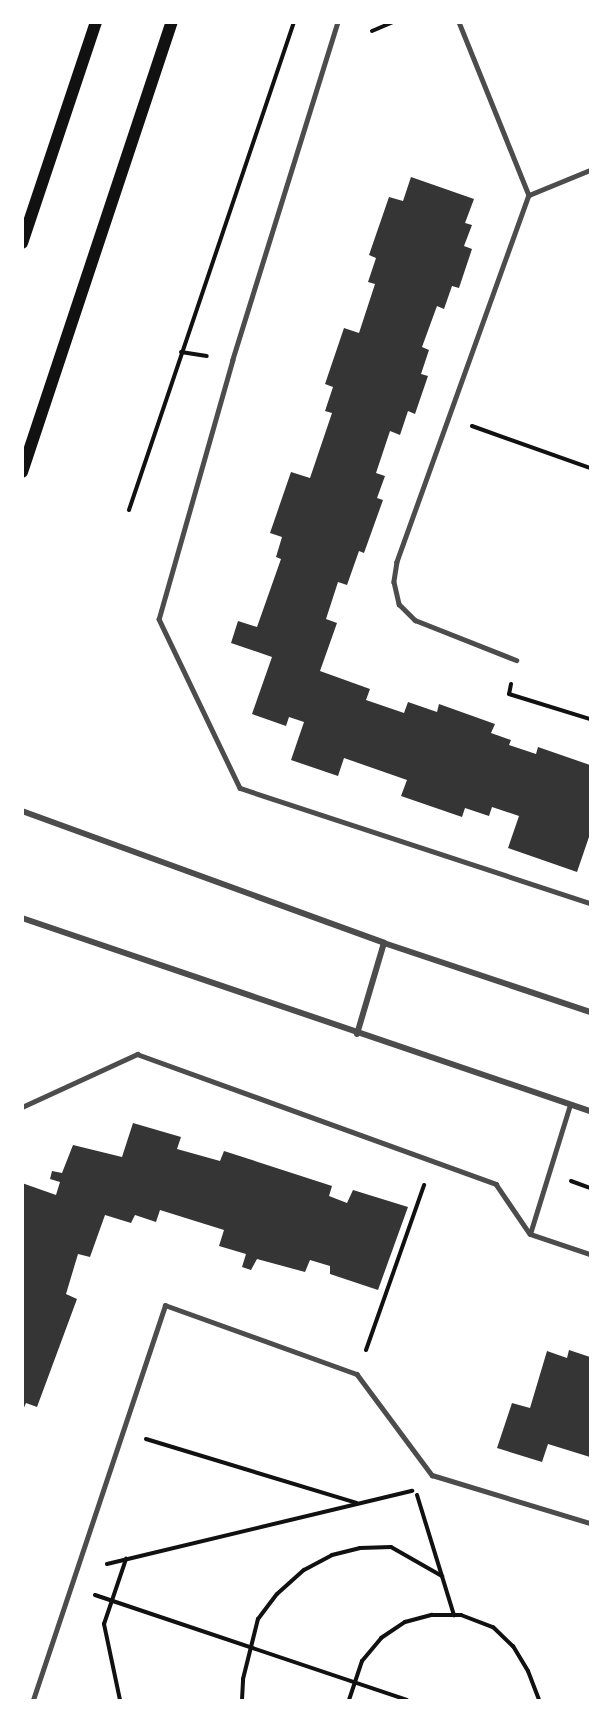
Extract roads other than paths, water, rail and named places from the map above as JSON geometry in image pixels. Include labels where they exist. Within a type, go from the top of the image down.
[{"type":"main road","points":[[22,243],[96,22]]},
{"type":"main road","points":[[22,472],[172,22]]},
{"type":"street","points":[[22,810],[384,943],[591,1012]]},
{"type":"street","points":[[22,918],[357,1034],[591,1111]]},
{"type":"street","points":[[357,1034],[384,943]]},
{"type":"lane","points":[[338,22],[233,360],[159,620],[240,788],[591,903]]},
{"type":"lane","points":[[459,22],[529,195],[397,561],[394,582],[399,604],[415,620],[516,660]]},
{"type":"lane","points":[[529,195],[591,170]]},
{"type":"lane","points":[[22,1107],[137,1053],[496,1184],[530,1234],[591,1254]]},
{"type":"lane","points":[[530,1234],[570,1105]]},
{"type":"lane","points":[[33,1701],[165,1305],[357,1374],[432,1475],[591,1523]]}]
